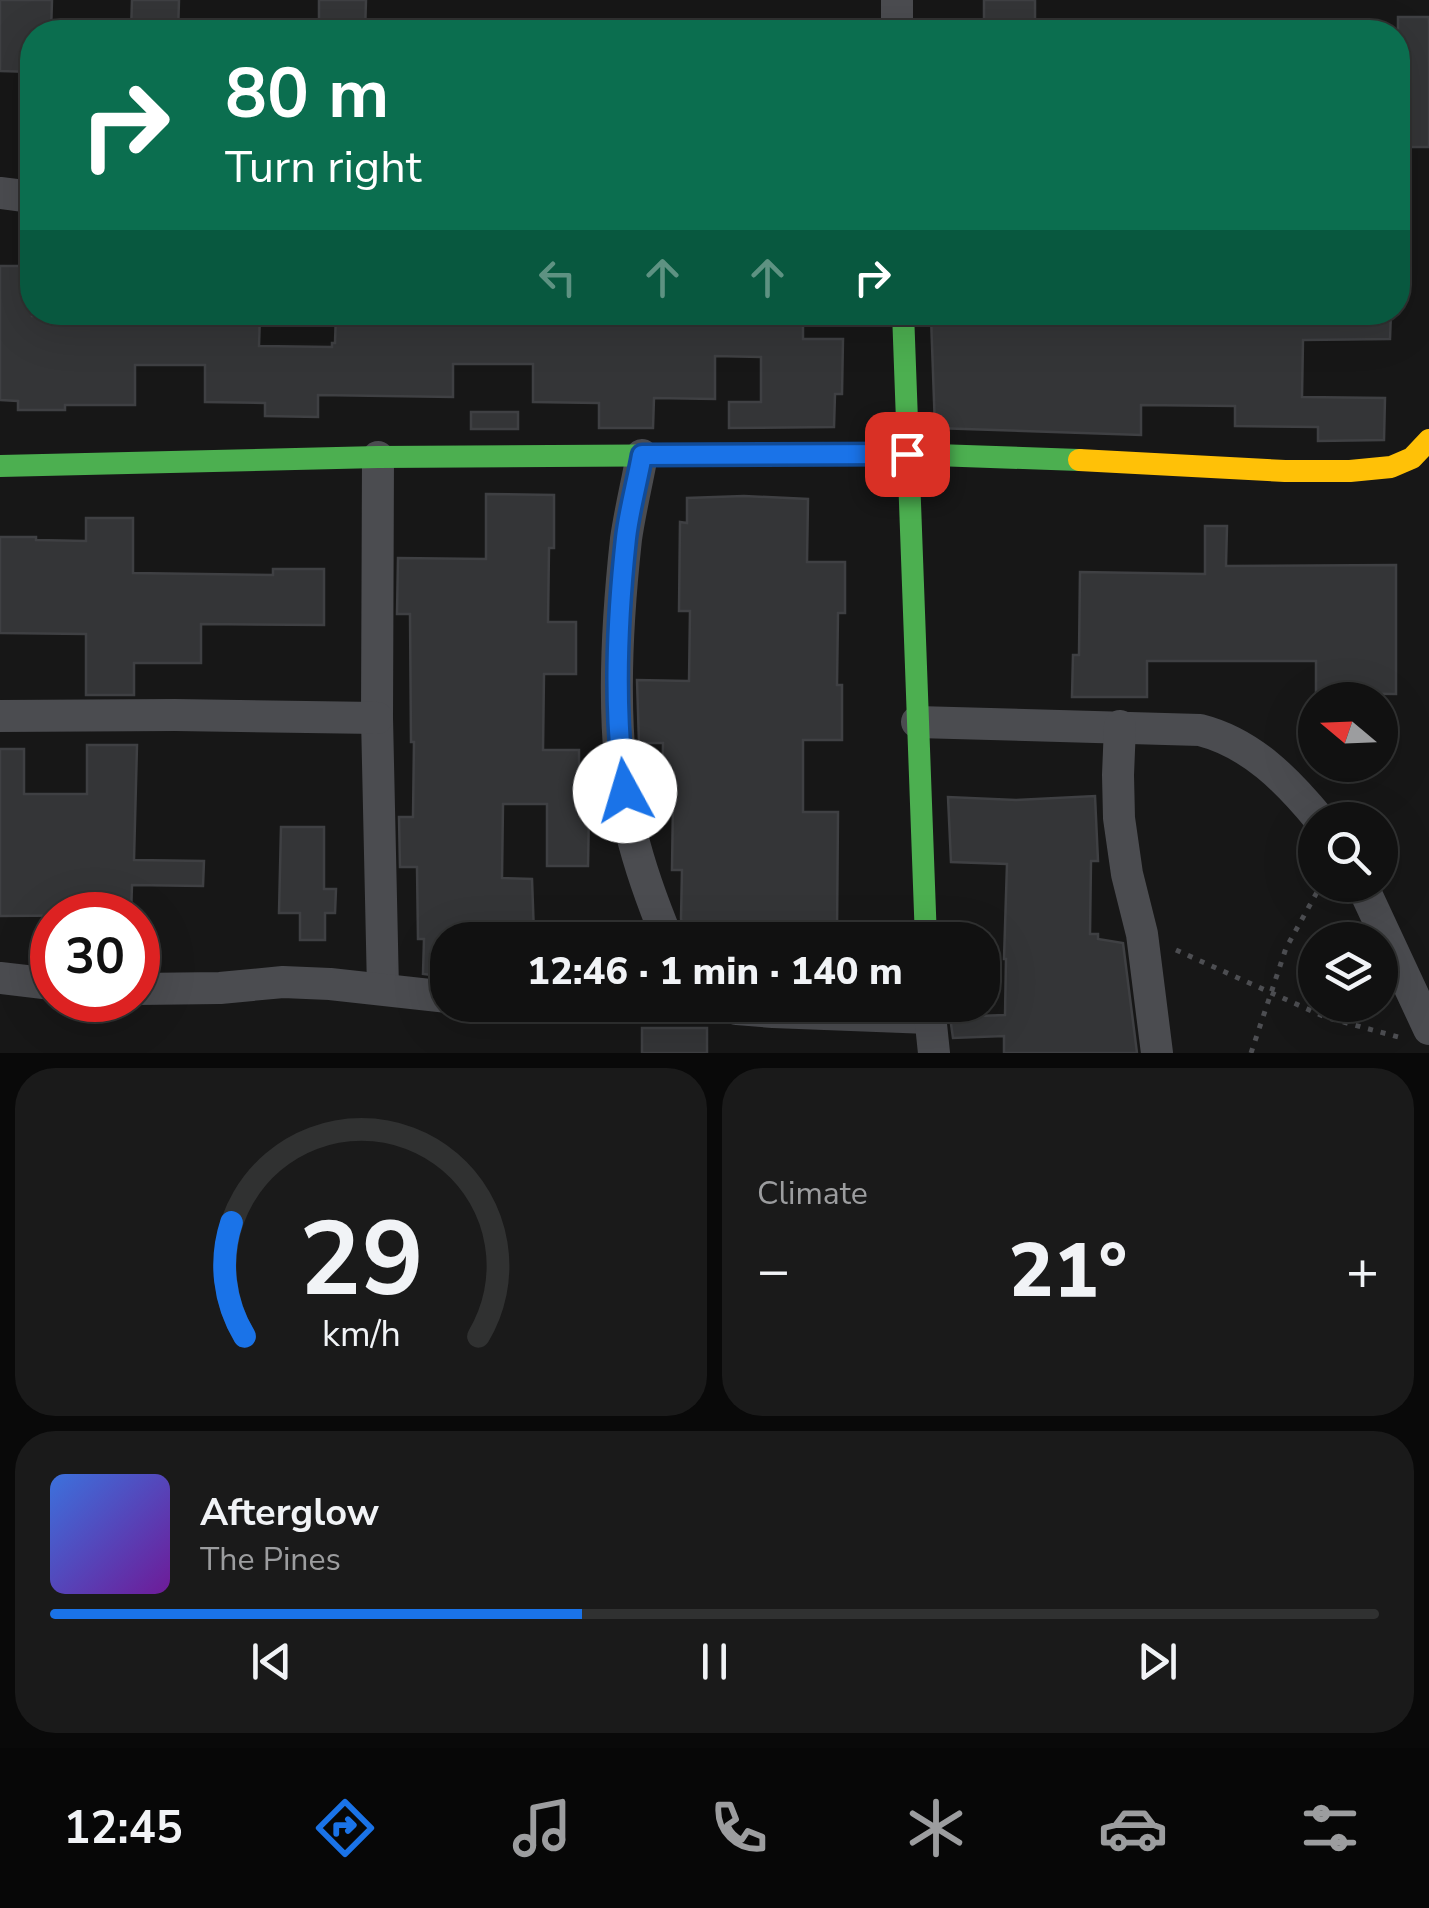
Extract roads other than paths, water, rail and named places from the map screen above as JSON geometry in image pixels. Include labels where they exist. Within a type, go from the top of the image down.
[{"type":"street","points":[[902,325],[925,922]]},
{"type":"street","points":[[0,466],[378,457],[907,454],[1350,471],[1391,467],[1428,447]]},
{"type":"street","points":[[642,455],[626,536],[620,615],[620,754],[630,828],[661,922]]},
{"type":"street","points":[[378,457],[376,718],[384,989]]},
{"type":"street","points":[[0,716],[376,718]]},
{"type":"street","points":[[917,722],[1200,730],[1239,744],[1306,802]]},
{"type":"street","points":[[1120,726],[1119,818],[1127,874],[1142,934],[1157,1053]]},
{"type":"street","points":[[1368,902],[1417,1034]]},
{"type":"street","points":[[0,978],[30,981]]},
{"type":"street","points":[[160,989],[283,982],[430,995]]},
{"type":"street","points":[[930,1022],[934,1053]]}]
